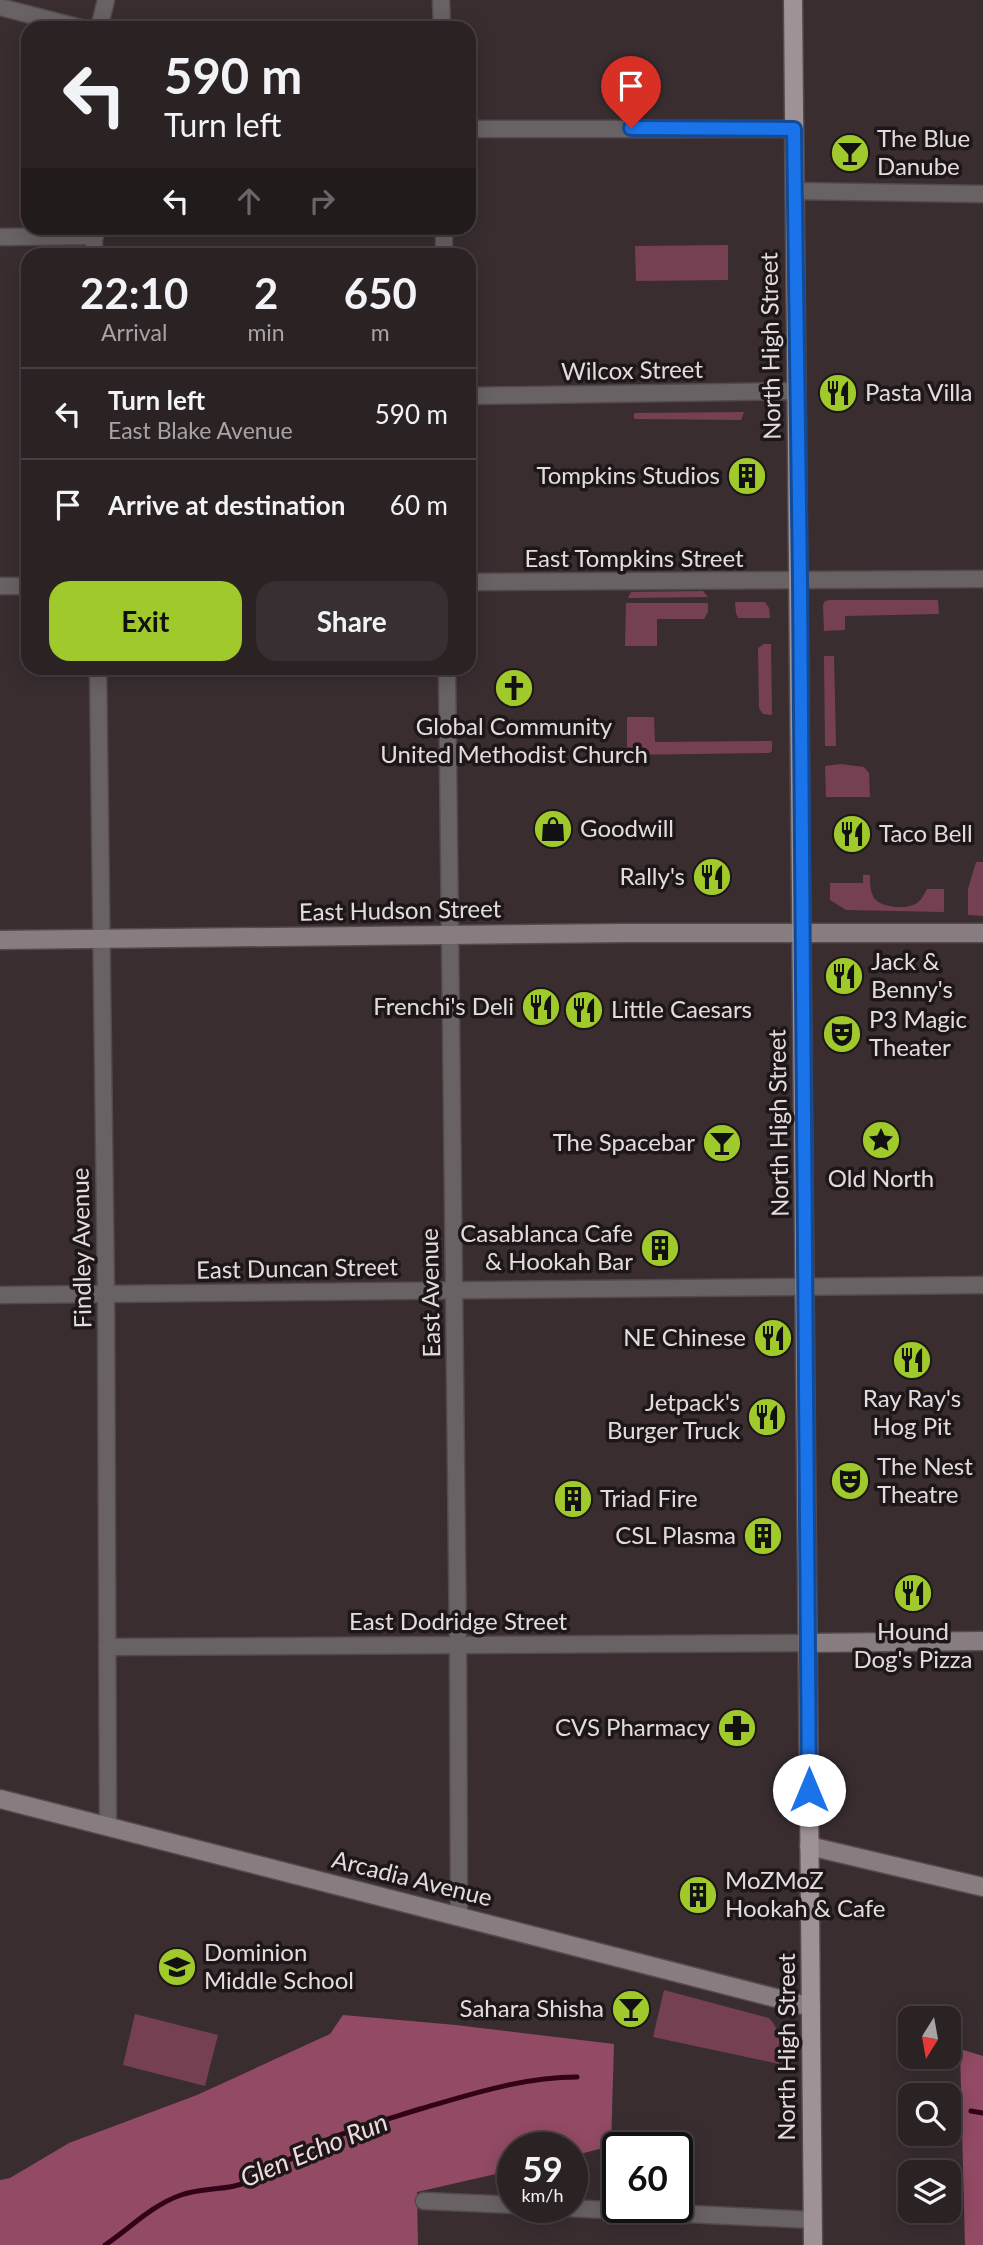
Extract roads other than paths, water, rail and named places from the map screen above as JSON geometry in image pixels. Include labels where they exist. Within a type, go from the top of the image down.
[{"type":"main road","name":"North High Street","points":[[793,0],[813,2245]]},
{"type":"street","points":[[101,21],[106,0]]},
{"type":"street","points":[[442,0],[442,21]]},
{"type":"street","points":[[0,7],[54,21]]},
{"type":"street","points":[[476,129],[794,129]]},
{"type":"street","points":[[794,191],[983,194]]},
{"type":"street","points":[[0,237],[38,235]]},
{"type":"street","name":"Wilcox Street","points":[[476,397],[796,391]]},
{"type":"street","name":"East Tompkins Street","points":[[476,582],[983,579]]},
{"type":"street","points":[[0,586],[21,586]]},
{"type":"street","name":"Findley Avenue","points":[[98,675],[106,1294],[108,1827]]},
{"type":"street","name":"East Avenue","points":[[447,675],[458,1645],[458,1916]]},
{"type":"street","name":"East Hudson Street","points":[[0,940],[983,933]]},
{"type":"street","name":"East Duncan Street","points":[[0,1295],[983,1285]]},
{"type":"street","points":[[808,1643],[983,1641]]},
{"type":"street","name":"East Dodridge Street","points":[[107,1647],[808,1643]]},
{"type":"street","name":"Arcadia Avenue","points":[[0,1799],[811,2007]]},
{"type":"street","points":[[810,1846],[983,1886]]},
{"type":"street","points":[[424,2201],[497,2204]]},
{"type":"street","points":[[588,2209],[813,2220]]},
{"type":"waterway","name":"Glen Echo Run","points":[[105,2245],[170,2199],[244,2183],[315,2145],[348,2132],[498,2087],[577,2077]]},
{"type":"waterway","name":"Glen Echo Run","points":[[971,2111],[983,2113]]},
{"type":"place","name":"The Blue Danube","points":[[850,153]]},
{"type":"place","name":"Pasta Villa","points":[[838,393]]},
{"type":"place","name":"Tompkins Studios","points":[[747,476]]},
{"type":"place","name":"Global Community United Methodist Church","points":[[514,688]]},
{"type":"place","name":"Goodwill","points":[[553,829]]},
{"type":"place","name":"Taco Bell","points":[[852,834]]},
{"type":"place","name":"Rally's","points":[[712,877]]},
{"type":"place","name":"Jack & Benny's","points":[[844,976]]},
{"type":"place","name":"Frenchi's Deli","points":[[541,1007]]},
{"type":"place","name":"Little Caesars","points":[[584,1010]]},
{"type":"place","name":"P3 Magic Theater","points":[[842,1034]]},
{"type":"place","name":"Old North","points":[[881,1140]]},
{"type":"place","name":"The Spacebar","points":[[722,1143]]},
{"type":"place","name":"Casablanca Cafe & Hookah Bar","points":[[660,1248]]},
{"type":"place","name":"NE Chinese","points":[[773,1338]]},
{"type":"place","name":"Ray Ray's Hog Pit","points":[[912,1360]]},
{"type":"place","name":"Jetpack's Burger Truck","points":[[767,1417]]},
{"type":"place","name":"The Nest Theatre","points":[[850,1481]]},
{"type":"place","name":"Triad Fire","points":[[573,1499]]},
{"type":"place","name":"CSL Plasma","points":[[763,1536]]},
{"type":"place","name":"Hound Dog's Pizza","points":[[913,1593]]},
{"type":"place","name":"CVS Pharmacy","points":[[737,1728]]},
{"type":"place","name":"MoZMoZ Hookah & Cafe","points":[[698,1895]]},
{"type":"place","name":"Dominion Middle School","points":[[177,1967]]},
{"type":"place","name":"Sahara Shisha","points":[[631,2009]]}]
